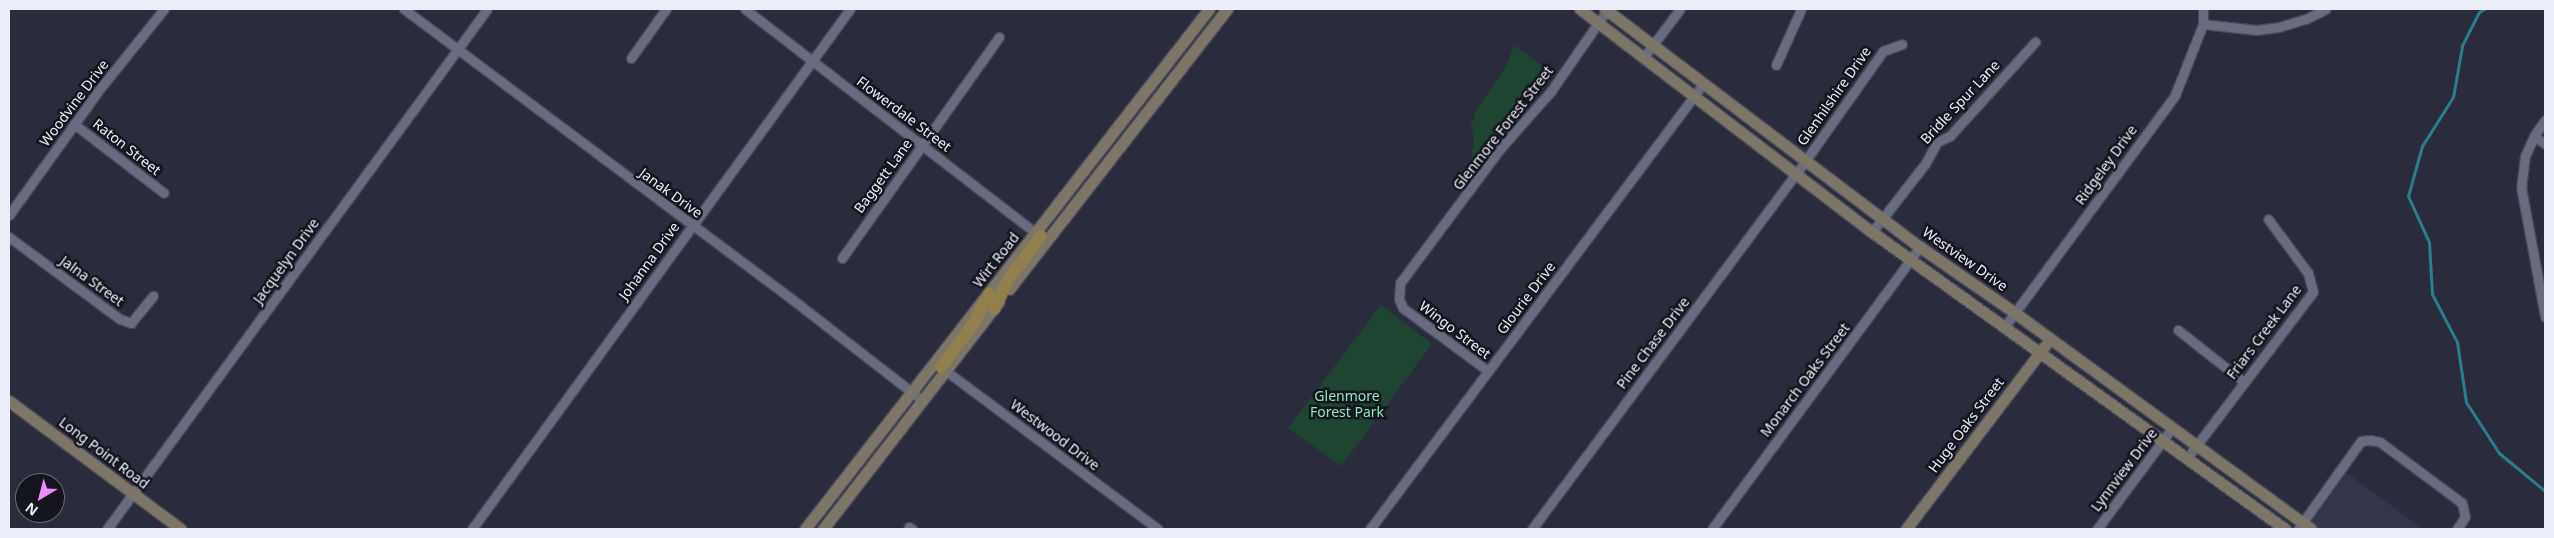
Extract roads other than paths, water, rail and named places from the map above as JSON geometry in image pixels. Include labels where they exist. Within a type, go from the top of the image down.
[{"type":"main road","name":"Wirt Road","points":[[989,294],[1041,236],[1228,9]]},
{"type":"main road","points":[[1580,9],[1872,232],[1913,259],[2041,351],[2282,528]]},
{"type":"main road","name":"Wirt Road","points":[[1041,236],[1206,10]]},
{"type":"main road","name":"Westview Drive","points":[[1606,10],[1882,219],[2015,313],[2290,514],[2304,527]]},
{"type":"main road","points":[[809,528],[911,392],[941,367],[994,309],[1008,280],[1041,236]]},
{"type":"main road","points":[[823,529],[922,400],[941,367],[974,322],[989,294]]},
{"type":"main road","name":"Huge Oaks Street","points":[[1906,529],[2050,339]]},
{"type":"main road","name":"Long Point Road","points":[[9,401],[182,529]]},
{"type":"street","points":[[152,9],[162,11]]},
{"type":"street","name":"Janak Drive","points":[[404,9],[922,400]]},
{"type":"street","name":"Jacquelyn Drive","points":[[106,529],[487,9]]},
{"type":"street","points":[[632,58],[666,9]]},
{"type":"street","name":"Flowerdale Street","points":[[745,9],[1041,236]]},
{"type":"street","name":"Johanna Drive","points":[[472,529],[850,9]]},
{"type":"street","points":[[1643,58],[1680,9]]},
{"type":"street","points":[[1776,65],[1801,9]]},
{"type":"street","name":"Ridgeley Drive","points":[[2005,326],[2175,95],[2203,24],[2203,9]]},
{"type":"street","points":[[2203,24],[2257,30],[2292,24],[2326,9]]},
{"type":"street","name":"Glenmore Forest Street","points":[[1400,284],[1499,150],[1551,91],[1599,24],[1606,10]]},
{"type":"street","name":"Woodvine Drive","points":[[9,215],[74,124],[162,11]]},
{"type":"street","name":"Baggett Lane","points":[[842,258],[999,37]]},
{"type":"street","name":"Bridle Spur Lane","points":[[1872,232],[1925,164],[1938,142],[1950,136],[2035,42]]},
{"type":"street","name":"Glenhilshire Drive","points":[[1796,174],[1884,51],[1902,44]]},
{"type":"street","name":"Glourie Drive","points":[[1370,529],[1703,84]]},
{"type":"street","points":[[2545,120],[2534,136],[2523,166],[2522,197],[2545,317]]},
{"type":"street","name":"Raton Street","points":[[74,124],[164,193]]},
{"type":"street","points":[[2534,136],[2545,144]]},
{"type":"street","name":"Pine Chase Drive","points":[[1532,529],[1796,174]]},
{"type":"street","name":"Friars Creek Lane","points":[[2187,458],[2313,292],[2308,273],[2268,219]]},
{"type":"street","name":"Jalna Street","points":[[9,237],[120,319],[130,323],[153,296]]},
{"type":"street","name":"Monarch Oaks Street","points":[[1712,529],[1920,247]]},
{"type":"street","name":"Wingo Street","points":[[1400,284],[1399,299],[1403,308],[1488,371]]},
{"type":"street","points":[[2178,330],[2244,382]]},
{"type":"street","name":"Westwood Drive","points":[[941,367],[1158,529]]},
{"type":"street","name":"Lynnview Drive","points":[[2097,529],[2172,428]]},
{"type":"street","points":[[2304,527],[2361,441],[2370,440],[2380,442],[2462,503],[2465,517],[2457,529]]},
{"type":"street","points":[[2282,528],[2290,514]]},
{"type":"waterway","points":[[2484,9],[2479,12],[2462,46],[2453,97],[2422,146],[2408,196],[2429,242],[2432,294],[2457,342],[2466,402],[2499,453],[2545,491]]},
{"type":"park label","name":"Glenmore Forest Park","points":[[1347,404]]}]
